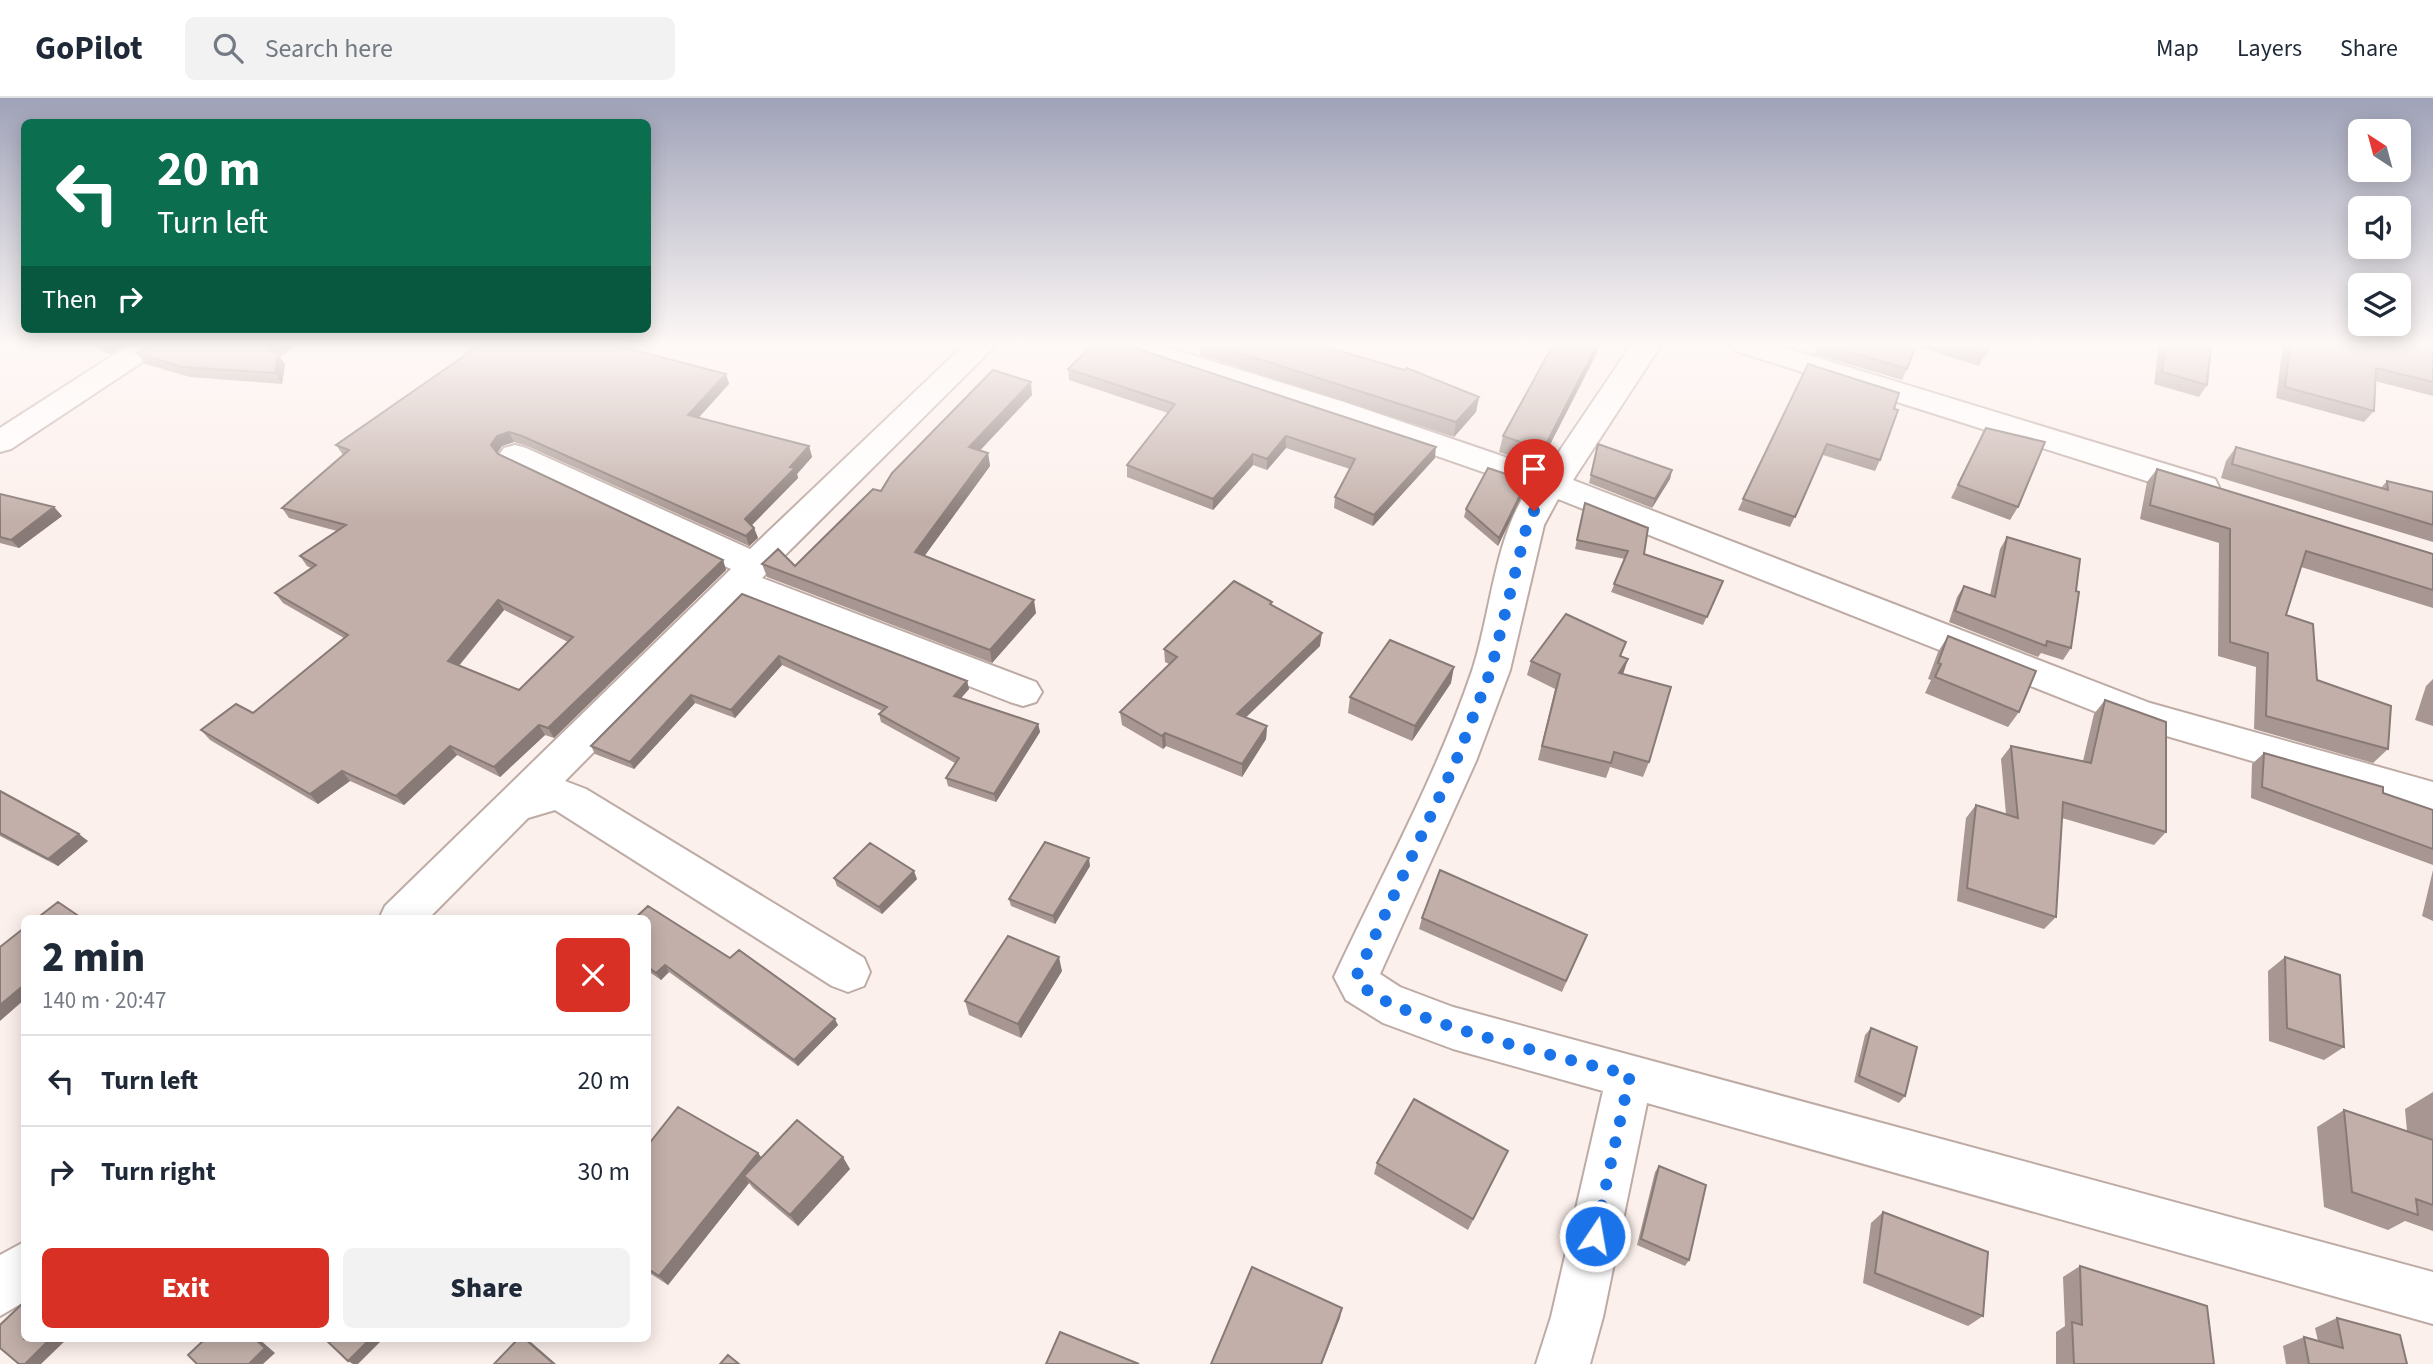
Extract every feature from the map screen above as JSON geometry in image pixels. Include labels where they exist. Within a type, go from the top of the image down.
[{"type":"street","points":[[0,442],[58,404]]},
{"type":"street","points":[[405,915],[746,574],[920,404]]},
{"type":"street","points":[[1317,404],[1553,485],[2142,715],[2433,798]]},
{"type":"street","points":[[1607,404],[1553,485],[1541,497],[1527,525],[1491,670],[1456,761],[1356,977],[1359,985],[1379,999],[1453,1028],[2433,1298]]},
{"type":"street","points":[[1936,404],[2226,494]]},
{"type":"street","points":[[515,455],[746,574],[1023,692]]},
{"type":"street","points":[[518,804],[556,794],[572,800],[848,972]]},
{"type":"street","points":[[1563,1364],[1577,1317],[1630,1075]]},
{"type":"street","points":[[0,1290],[21,1270]]},
{"type":"building","points":[[395,404],[698,404],[688,415],[809,446],[790,467],[795,468],[745,519],[754,528],[746,536],[522,436],[509,432],[497,436],[491,445],[498,454],[723,560],[548,728],[539,725],[494,767],[450,746],[396,796],[342,771],[310,794],[201,730],[236,704],[253,713],[348,635],[275,593],[316,565],[300,556],[346,525],[282,508],[349,450],[336,445]],"holes":[[[498,600],[573,637],[519,690],[448,661]]]},
{"type":"building","points":[[960,404],[1010,404],[969,447],[988,453],[915,552],[1034,600],[990,650],[762,564],[778,549],[795,566],[873,489],[881,491],[892,473]]},
{"type":"building","points":[[1175,404],[1306,404],[1436,447],[1374,515],[1335,497],[1355,459],[1286,436],[1267,459],[1253,454],[1213,499],[1127,465]]},
{"type":"building","points":[[1400,404],[1472,404],[1456,422]]},
{"type":"building","points":[[1521,404],[1567,404],[1543,450],[1503,436]]},
{"type":"building","points":[[1789,404],[1896,404],[1894,409],[1898,410],[1880,460],[1827,444],[1795,517],[1743,499]]},
{"type":"building","points":[[2348,404],[2374,404],[2374,411]]},
{"type":"building","points":[[1986,428],[2045,442],[2018,507],[1958,485]]},
{"type":"building","points":[[1598,444],[1672,470],[1655,499],[1591,475]]},
{"type":"building","points":[[2236,447],[2388,490],[2387,481],[2433,492],[2433,525],[2232,464]]},
{"type":"building","points":[[1488,468],[1527,481],[1499,538],[1466,509]]},
{"type":"building","points":[[2157,469],[2433,554],[2433,590],[2306,551],[2286,615],[2313,624],[2317,680],[2391,706],[2388,749],[2266,716],[2268,653],[2230,642],[2230,529],[2150,505]]},
{"type":"building","points":[[0,494],[54,507],[11,540],[0,537]]},
{"type":"building","points":[[1585,503],[1648,528],[1644,554],[1723,581],[1707,617],[1614,584],[1628,551],[1577,540]]},
{"type":"building","points":[[2007,537],[2080,559],[2076,591],[2079,592],[2071,648],[2047,641],[2046,646],[1955,611],[1964,586],[1995,597]]},
{"type":"building","points":[[1234,581],[1322,633],[1237,714],[1267,726],[1242,764],[1165,733],[1162,736],[1120,712],[1177,657],[1164,649]]},
{"type":"building","points":[[742,594],[967,681],[954,696],[1038,724],[994,794],[946,778],[959,758],[879,714],[887,707],[779,656],[731,710],[691,695],[630,762],[591,746]]},
{"type":"building","points":[[1566,614],[1626,642],[1620,656],[1628,659],[1619,673],[1671,687],[1649,762],[1614,752],[1611,763],[1542,746],[1560,674],[1531,661]]},
{"type":"building","points":[[1948,636],[2036,671],[2019,712],[1935,677]]},
{"type":"building","points":[[1390,640],[1454,667],[1415,726],[1350,697]]},
{"type":"building","points":[[2105,700],[2166,722],[2166,832],[2063,802],[2056,917],[1967,888],[1976,805],[2018,818],[2011,746],[2091,763]]},
{"type":"building","points":[[2264,753],[2383,787],[2383,793],[2433,810],[2433,849],[2262,787]]},
{"type":"building","points":[[0,791],[79,834],[48,859],[0,833]]},
{"type":"building","points":[[1045,842],[1089,858],[1053,916],[1009,899]]},
{"type":"building","points":[[870,843],[914,871],[879,907],[834,878]]},
{"type":"building","points":[[1440,870],[1587,935],[1566,981],[1422,918]]},
{"type":"building","points":[[58,902],[77,915],[41,915]]},
{"type":"building","points":[[648,906],[730,958],[739,950],[835,1019],[794,1060],[665,965],[656,973],[651,969],[651,915],[638,915]]},
{"type":"building","points":[[21,930],[21,988],[0,1005],[0,947]]},
{"type":"building","points":[[1008,936],[1059,957],[1018,1024],[965,1001]]},
{"type":"building","points":[[2285,957],[2340,975],[2344,1047],[2287,1028]]},
{"type":"building","points":[[1871,1028],[1917,1047],[1905,1096],[1859,1076]]},
{"type":"building","points":[[1414,1099],[1508,1151],[1473,1219],[1377,1163]]},
{"type":"building","points":[[678,1107],[758,1153],[659,1276],[651,1271],[651,1141]]},
{"type":"building","points":[[2344,1110],[2433,1140],[2433,1205],[2416,1199],[2418,1215],[2352,1192]]},
{"type":"building","points":[[797,1120],[843,1157],[790,1215],[744,1176]]},
{"type":"building","points":[[1659,1166],[1706,1185],[1689,1260],[1641,1239]]},
{"type":"building","points":[[1883,1212],[1988,1252],[1983,1316],[1875,1273]]},
{"type":"building","points":[[2080,1266],[2207,1306],[2214,1364],[2074,1364],[2072,1322],[2082,1325]]},
{"type":"building","points":[[1252,1267],[1342,1308],[1321,1364],[1211,1364]]},
{"type":"building","points":[[21,1305],[21,1342],[47,1342],[25,1364],[19,1364],[0,1348],[0,1325]]},
{"type":"building","points":[[2337,1318],[2400,1335],[2407,1364],[2309,1364],[2304,1337],[2343,1348]]},
{"type":"building","points":[[1060,1332],[1139,1364],[1046,1364]]},
{"type":"building","points":[[202,1342],[258,1342],[265,1348],[249,1364],[197,1364],[188,1355]]},
{"type":"building","points":[[328,1342],[367,1342],[348,1361]]},
{"type":"building","points":[[515,1342],[528,1342],[554,1364],[494,1364]]},
{"type":"building","points":[[728,1355],[739,1364],[720,1364]]},
{"type":"route","points":[[1534,511],[1527,525],[1491,670],[1456,761],[1356,977],[1365,991],[1379,999],[1453,1028],[1630,1075],[1595,1236]]}]
